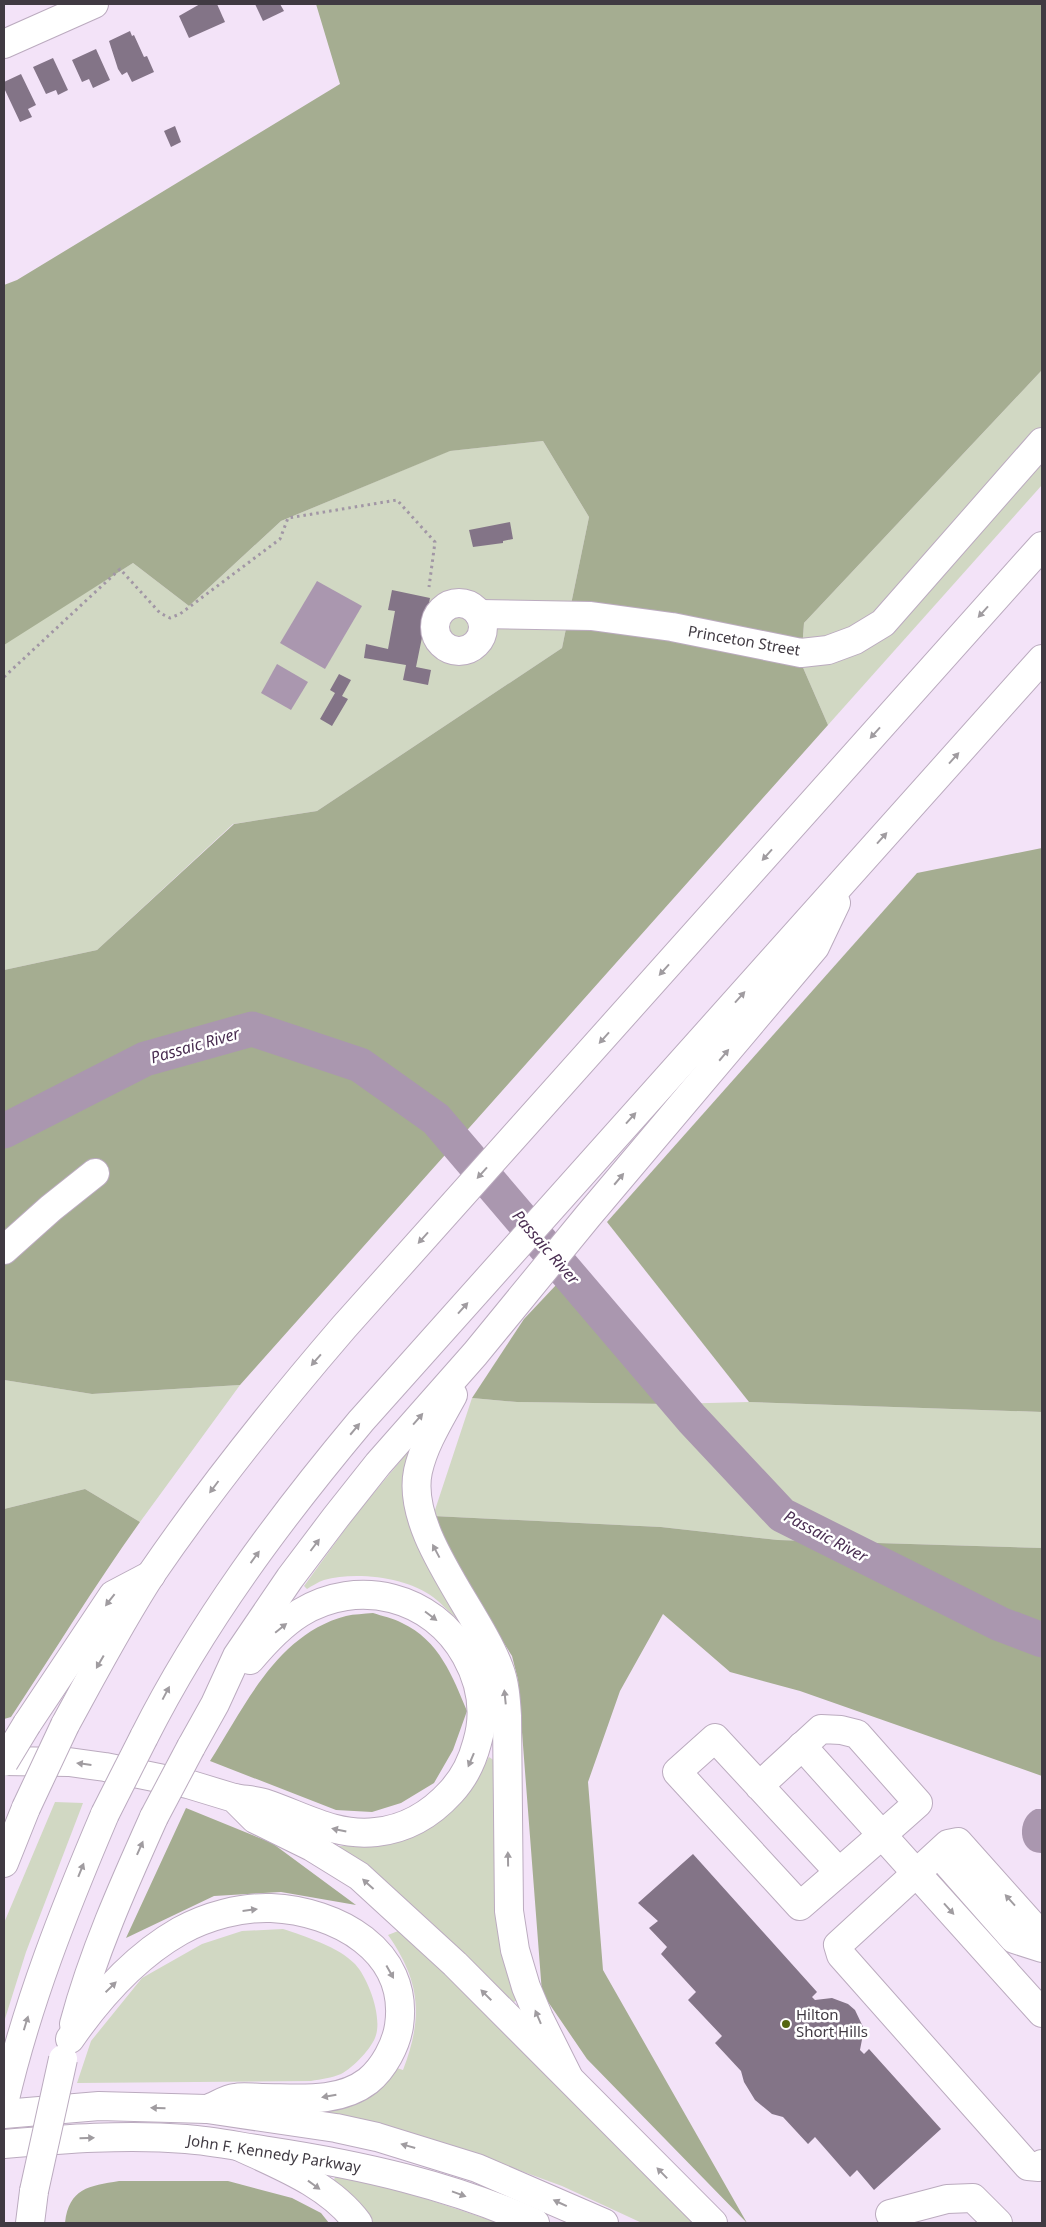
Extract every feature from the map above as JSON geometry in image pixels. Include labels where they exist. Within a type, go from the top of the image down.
[{"type":"main road","points":[[4,44],[94,4]]},
{"type":"main road","name":"Princeton Street","points":[[479,614],[591,616],[672,627],[801,653],[828,650],[855,640],[883,623],[1042,442]]},
{"type":"main road","points":[[4,1863],[26,1808],[65,1725],[151,1575],[211,1490],[275,1407],[1042,546]]},
{"type":"main road","points":[[4,2102],[12,2069],[52,1943],[105,1814],[168,1689],[208,1626],[274,1530],[361,1421],[1042,659]]},
{"type":"main road","points":[[30,2223],[34,2191],[67,2049],[83,1992],[134,1862],[154,1817],[215,1704],[237,1656],[290,1578],[378,1464],[475,1354],[588,1216],[815,947],[850,874]]},
{"type":"main road","points":[[4,1250],[51,1208],[95,1173]]},
{"type":"main road","points":[[475,1354],[428,1442],[418,1473],[416,1493],[419,1509],[428,1534],[490,1647],[504,1684],[507,1716],[509,1911],[514,1940],[529,1995],[552,2048],[568,2076]]},
{"type":"main road","points":[[4,1761],[113,1595],[151,1575]]},
{"type":"main road","points":[[4,1761],[69,1762],[105,1767],[188,1784],[234,1798],[263,1803],[325,1827],[351,1832],[374,1833],[402,1827],[440,1804],[458,1786],[473,1759],[482,1723],[478,1682],[472,1667],[456,1640],[441,1624],[423,1610],[391,1598],[375,1595],[348,1596],[318,1604],[300,1613],[278,1630],[257,1651],[215,1704]]},
{"type":"main road","points":[[759,1786],[821,1729],[841,1730],[857,1734],[918,1802],[882,1835],[800,1906],[677,1772],[715,1738],[759,1786],[839,1872]]},
{"type":"main road","points":[[802,1746],[1042,2013]]},
{"type":"main road","points":[[234,1798],[255,1819],[312,1847],[359,1876],[455,1964],[713,2223]]},
{"type":"main road","points":[[1042,1936],[958,1842],[948,1844],[838,1945],[840,1954],[1028,2166],[1039,2167],[1042,2164]]},
{"type":"main road","points":[[947,1864],[1014,1939],[1042,1948]]},
{"type":"main road","points":[[67,2049],[107,1991],[161,1944],[181,1931],[228,1913],[270,1908],[312,1914],[336,1922],[361,1937],[378,1952],[392,1973],[398,1990],[400,2019],[398,2032],[391,2050],[369,2080],[354,2089],[326,2098],[235,2098],[207,2109]]},
{"type":"main road","points":[[1014,1939],[1018,1986]]},
{"type":"main road","points":[[4,2114],[99,2106],[207,2109],[336,2128],[387,2140],[477,2168],[604,2223]]},
{"type":"main road","name":"John F. Kennedy Parkway","points":[[4,2144],[84,2138],[187,2139],[326,2160],[396,2174],[446,2189],[535,2223]]},
{"type":"main road","points":[[240,2147],[295,2172],[315,2184],[358,2223]]},
{"type":"main road","points":[[890,2214],[947,2200],[973,2198],[998,2223]]},
{"type":"path","points":[[4,677],[120,569],[160,613],[170,618],[180,614],[280,539],[288,518],[397,500],[435,542],[429,587]]},
{"type":"green space","points":[[316,4],[1042,4],[1042,370],[804,623],[801,663],[828,725],[240,1385],[92,1394],[4,1380],[4,970],[97,950],[234,824],[317,811],[562,648],[589,517],[543,441],[450,451],[281,521],[189,606],[133,563],[4,645],[4,285],[17,280],[340,84]]},
{"type":"green space","points":[[1042,370],[1042,485],[828,725],[801,663],[804,623]]},
{"type":"green space","points":[[543,441],[589,517],[562,648],[317,811],[233,824],[97,950],[4,970],[4,645],[6,642],[133,563],[189,606],[281,521],[449,451]]},
{"type":"green space","points":[[1042,848],[1042,1412],[749,1402],[607,1222],[917,873]]},
{"type":"green space","points":[[557,1284],[669,1404],[517,1402],[472,1398],[524,1319]]},
{"type":"green space","points":[[4,1380],[92,1394],[240,1385],[140,1522],[85,1489],[4,1509]]},
{"type":"green space","points":[[472,1398],[517,1402],[669,1404],[749,1402],[1042,1412],[1042,1548],[778,1540],[661,1527],[433,1516]]},
{"type":"green space","points":[[408,1452],[412,1455],[458,1613],[456,1618],[436,1599],[422,1590],[395,1580],[350,1576],[324,1580],[307,1589],[304,1586],[357,1513]]},
{"type":"green space","points":[[85,1489],[140,1522],[11,1717],[4,1719],[4,1509]]},
{"type":"green space","points":[[433,1516],[661,1527],[778,1540],[1042,1548],[1042,1776],[800,1691],[730,1672],[663,1614],[620,1691],[588,1782],[603,1970],[747,2223],[587,2059],[542,1993],[518,1680],[512,1656],[478,1602]]},
{"type":"green space","points":[[373,1613],[399,1621],[426,1639],[435,1649],[450,1673],[467,1711],[453,1750],[434,1783],[401,1803],[372,1812],[336,1810],[210,1761],[250,1696],[282,1655],[322,1625],[346,1616]]},
{"type":"green space","points":[[489,1757],[495,1761],[517,2000],[514,2002],[493,1985],[431,1922],[384,1882],[336,1846],[389,1842],[410,1837],[428,1828],[445,1817],[460,1801]]},
{"type":"green space","points":[[55,1802],[83,1803],[26,1952],[4,2022],[4,1923]]},
{"type":"green space","points":[[186,1808],[272,1843],[356,1905],[281,1892],[214,1896],[126,1938]]},
{"type":"green space","points":[[283,1929],[340,1952],[360,1970],[369,1987],[377,2017],[376,2035],[367,2051],[346,2071],[334,2077],[311,2081],[77,2083],[91,2041],[142,1978],[202,1944],[242,1931]]},
{"type":"green space","points":[[403,1929],[693,2223],[642,2223],[562,2186],[456,2147],[381,2125],[323,2113],[324,2107],[397,2068],[403,2070],[414,2034],[415,2001],[413,1985],[407,1969],[388,1935]]},
{"type":"green space","points":[[336,2174],[369,2180],[499,2223],[371,2223],[334,2180]]},
{"type":"green space","points":[[119,2181],[228,2181],[292,2198],[321,2213],[329,2223],[65,2223],[71,2202],[82,2191],[90,2187]]},
{"type":"shaded area","points":[[317,581],[362,606],[325,669],[280,643]]},
{"type":"shaded area","points":[[277,664],[308,682],[291,710],[261,693]]},
{"type":"shaded area","points":[[1036,1809],[1042,1809],[1041,1853],[1027,1847],[1022,1834],[1022,1826],[1025,1819],[1029,1813]]},
{"type":"building","points":[[200,4],[217,4],[225,22],[189,38],[179,16]]},
{"type":"building","points":[[255,4],[280,4],[284,11],[263,21]]},
{"type":"building","points":[[130,31],[132,36],[134,35],[144,57],[147,56],[154,72],[132,82],[127,72],[122,75],[118,69],[109,41]]},
{"type":"building","points":[[96,49],[110,80],[93,88],[89,79],[82,82],[72,60]]},
{"type":"building","points":[[53,58],[68,90],[58,95],[56,90],[46,94],[33,67]]},
{"type":"building","points":[[21,74],[36,105],[28,109],[32,117],[20,122],[4,88],[4,82]]},
{"type":"building","points":[[175,126],[181,142],[171,147],[164,131]]},
{"type":"building","points":[[510,522],[513,539],[503,541],[503,543],[473,547],[469,530]]},
{"type":"building","points":[[392,590],[430,598],[416,667],[431,670],[428,685],[403,680],[406,665],[364,658],[366,644],[388,649],[395,611],[388,610]]},
{"type":"building","points":[[339,674],[351,680],[342,696],[348,699],[332,726],[320,719],[335,693],[330,690]]},
{"type":"building","name":"Hilton Short Hills","points":[[693,1854],[817,1992],[812,1997],[815,2000],[832,1998],[848,2004],[855,2010],[864,2029],[860,2050],[864,2054],[869,2049],[941,2129],[874,2190],[857,2170],[850,2177],[815,2137],[808,2144],[783,2117],[772,2114],[755,2100],[744,2082],[741,2071],[715,2043],[722,2036],[688,2000],[696,1992],[661,1954],[667,1947],[649,1928],[658,1921],[638,1903]]},
{"type":"waterway","name":"Passaic River","points":[[4,1131],[145,1059],[252,1029],[360,1065],[436,1119],[692,1419],[782,1515],[1000,1624],[1042,1640]]},
{"type":"place","name":"Hilton Short Hills","points":[[786,2024]]}]
